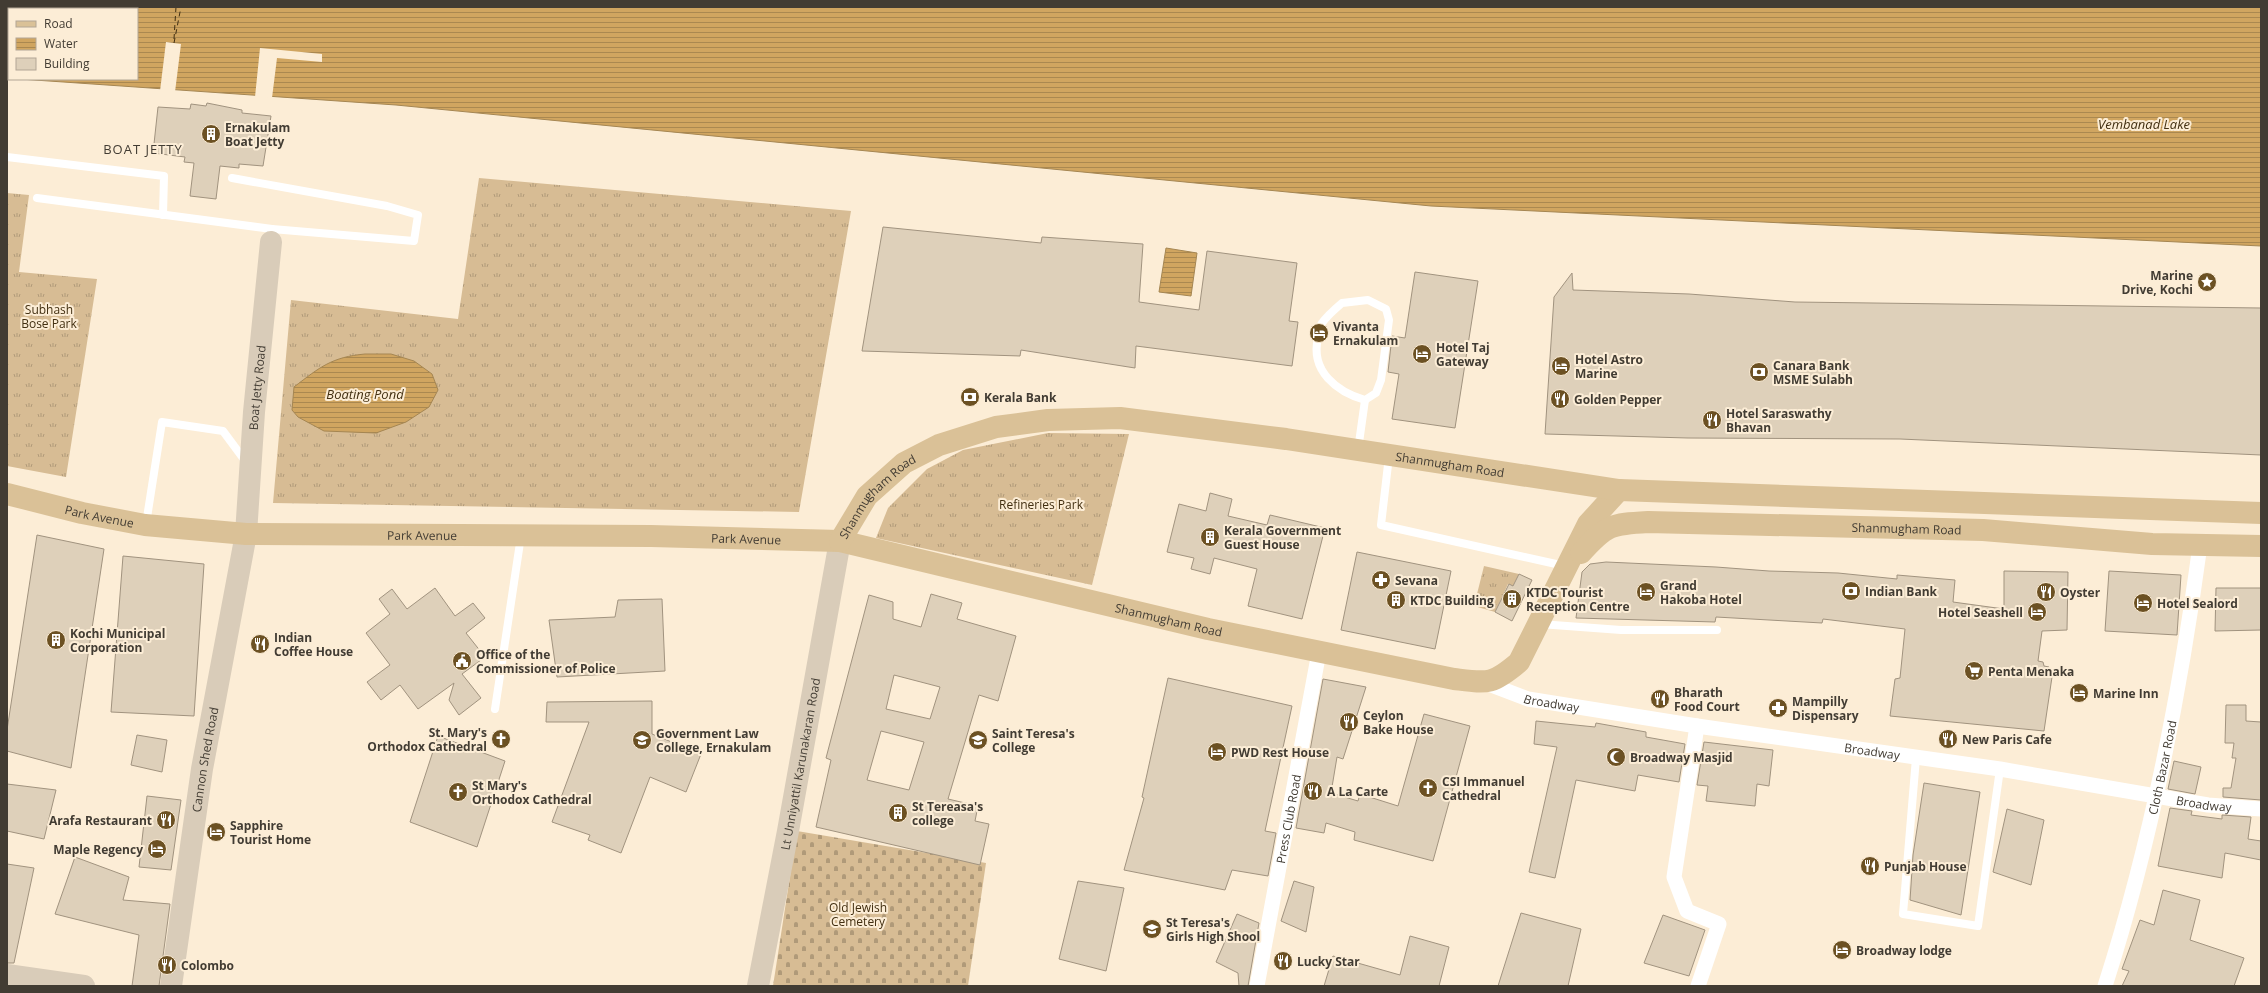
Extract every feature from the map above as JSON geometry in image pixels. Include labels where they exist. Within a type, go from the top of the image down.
[{"type":"main road","name":"Shanmugham Road","points":[[1619,490],[1588,524],[1568,567],[1519,662],[1504,675],[1486,683],[1454,680],[1147,615],[840,541],[867,496],[904,463],[939,445],[996,427],[1048,420],[1120,418],[1358,451],[1619,490],[2154,511],[2261,513]]},
{"type":"main road","points":[[1617,524],[1619,490]]},
{"type":"main road","name":"Park Avenue","points":[[7,494],[82,513],[145,525],[246,534],[651,536],[840,541]]},
{"type":"main road","points":[[2152,544],[2154,511]]},
{"type":"main road","name":"Shanmugham Road","points":[[1568,567],[1597,535],[1617,524],[1648,522],[1982,530],[2152,544],[2261,546]]},
{"type":"street","name":"Boat Jetty Road","points":[[246,534],[250,468],[272,236]]},
{"type":"street","name":"Cannon Shed Road","points":[[171,986],[202,769],[246,534]]},
{"type":"street","name":"Lt Unniyattil Karunakaran Road","points":[[758,986],[788,831],[840,541]]},
{"type":"street","name":"Cloth Bazar Road","points":[[2105,986],[2123,929],[2156,795],[2188,636],[2200,545]]},
{"type":"street","name":"Press Club Road","points":[[1257,986],[1319,652]]},
{"type":"street","name":"Broadway","points":[[1486,683],[1528,699],[1697,726],[2000,769],[2208,805],[2261,809]]},
{"type":"street","points":[[1697,726],[1674,877],[1687,911],[1719,924],[1698,986]]},
{"type":"street","points":[[7,974],[84,986]]},
{"type":"lane","points":[[7,157],[164,176],[162,215]]},
{"type":"lane","points":[[37,198],[162,215],[272,236],[414,241],[418,215],[387,206],[232,178]]},
{"type":"lane","points":[[1358,451],[1365,400],[1376,393],[1381,380],[1389,320],[1386,309],[1368,300],[1342,303],[1321,324],[1316,346],[1319,367],[1332,384],[1353,397],[1365,400]]},
{"type":"lane","points":[[145,525],[162,422],[223,431],[250,468]]},
{"type":"lane","points":[[1389,456],[1381,525],[1568,567]]},
{"type":"lane","points":[[496,709],[521,535]]},
{"type":"lane","points":[[1539,624],[1621,630],[1717,630]]},
{"type":"lane","points":[[1916,758],[1903,914],[1978,926],[2000,769]]},
{"type":"green space","points":[[479,178],[851,211],[799,512],[273,503],[291,300],[458,319]]},
{"type":"green space","name":"Subhash Bose Park","points":[[7,193],[29,195],[19,272],[97,279],[66,477],[7,466]]},
{"type":"green space","name":"Refineries Park","points":[[1048,433],[1129,434],[1092,585],[876,538],[888,508],[927,469],[963,450]]},
{"type":"green space","points":[[1484,566],[1519,574],[1513,586],[1508,584],[1495,612],[1474,606]]},
{"type":"green space","name":"Old Jewish Cemetery","points":[[797,831],[986,863],[968,986],[773,986]]},
{"type":"water","name":"Vembanad Lake","points":[[7,7],[2261,7],[2261,246],[1431,206],[396,105],[34,80],[138,80],[138,8],[8,8],[7,78]]},
{"type":"water","points":[[1166,248],[1197,253],[1191,296],[1159,292]]},
{"type":"water","name":"Boating Pond","points":[[365,354],[391,354],[414,361],[432,374],[438,390],[429,407],[406,422],[376,433],[324,431],[298,417],[292,410],[294,387],[303,380],[335,360]]},
{"type":"pier","points":[[166,42],[181,44],[175,92],[160,91]]},
{"type":"pier","points":[[260,48],[322,54],[322,62],[277,58],[272,98],[255,97]]},
{"type":"building","name":"Ernakulam Boat Jetty","points":[[207,103],[242,110],[242,113],[271,116],[263,166],[239,164],[239,168],[220,166],[216,199],[190,196],[194,163],[184,162],[185,157],[153,153],[158,107],[190,109],[191,104],[206,106]]},
{"type":"building","points":[[883,227],[1041,243],[1042,237],[1143,244],[1139,302],[1199,310],[1207,251],[1297,263],[1289,321],[1298,322],[1292,366],[1136,346],[1135,368],[1021,350],[1020,356],[862,351]]},
{"type":"building","name":"Hotel Taj Gateway","points":[[1415,272],[1478,281],[1455,428],[1392,419],[1399,374],[1388,372],[1392,336],[1405,338]]},
{"type":"building","points":[[1572,273],[1573,290],[1689,294],[1795,302],[2261,308],[2261,455],[1900,439],[1688,438],[1545,434],[1554,297]]},
{"type":"building","points":[[1210,493],[1232,499],[1228,516],[1267,525],[1270,515],[1325,528],[1302,619],[1248,606],[1257,569],[1214,558],[1210,574],[1191,569],[1194,558],[1167,552],[1179,504],[1206,511]]},
{"type":"building","name":"Kochi Municipal Corporation","points":[[37,535],[104,549],[71,768],[7,751],[7,730]]},
{"type":"building","name":"KTDC Building","points":[[1357,552],[1451,571],[1435,649],[1341,630]]},
{"type":"building","points":[[123,556],[204,564],[194,716],[111,712]]},
{"type":"building","points":[[1606,562],[1769,571],[1838,573],[1897,579],[1897,575],[1955,580],[1953,602],[2004,609],[2004,571],[2068,572],[2067,630],[2042,631],[2038,661],[2043,662],[2044,666],[2049,667],[2048,676],[2052,677],[2044,731],[1890,716],[1895,679],[1900,678],[1905,629],[1823,619],[1822,623],[1716,617],[1715,622],[1576,618],[1582,572],[1590,564]]},
{"type":"building","name":"Hotel Sealord","points":[[2109,571],[2181,575],[2177,635],[2105,631]]},
{"type":"building","name":"KTDC Tourist Reception Centre","points":[[1519,574],[1532,580],[1512,621],[1495,612],[1509,584],[1513,586]]},
{"type":"building","points":[[435,588],[455,616],[473,603],[485,618],[466,633],[485,657],[462,674],[481,698],[459,715],[449,700],[454,683],[418,709],[400,685],[381,700],[367,682],[390,665],[366,633],[390,614],[379,599],[392,589],[407,609]]},
{"type":"building","points":[[2216,588],[2261,588],[2261,630],[2215,631]]},
{"type":"building","points":[[931,594],[962,603],[957,619],[1016,636],[998,701],[979,695],[948,799],[978,806],[975,821],[989,824],[980,865],[816,827],[831,760],[826,758],[869,595],[893,602],[893,619],[921,627]],"holes":[[[894,675],[940,687],[930,719],[886,709]],[[881,731],[924,742],[909,790],[867,780]]]},
{"type":"building","points":[[662,599],[665,671],[557,677],[549,620],[615,617],[618,600]]},
{"type":"building","name":"PWD Rest House","points":[[1168,678],[1292,706],[1265,831],[1276,833],[1268,876],[1232,870],[1225,890],[1124,870],[1144,798],[1142,797]]},
{"type":"building","points":[[1323,679],[1366,687],[1343,759],[1337,757],[1331,793],[1358,801],[1360,794],[1398,806],[1424,714],[1470,726],[1433,861],[1354,840],[1355,832],[1326,823],[1324,833],[1296,828]]},
{"type":"building","points":[[652,701],[652,734],[701,754],[686,792],[650,777],[621,853],[588,840],[590,835],[552,822],[589,722],[546,722],[547,702]]},
{"type":"building","points":[[2226,705],[2246,705],[2246,721],[2261,722],[2261,800],[2223,797],[2223,788],[2231,788],[2236,758],[2232,758],[2234,743],[2225,743]]},
{"type":"building","points":[[1536,721],[1595,727],[1596,723],[1646,732],[1646,737],[1685,744],[1679,782],[1638,775],[1635,791],[1576,780],[1555,878],[1529,872],[1557,747],[1534,744]]},
{"type":"building","points":[[137,735],[167,740],[162,772],[131,765]]},
{"type":"building","name":"St Mary's Orthodox Cathedral","points":[[438,736],[505,761],[477,847],[410,822]]},
{"type":"building","points":[[1704,742],[1773,750],[1769,786],[1757,784],[1755,806],[1706,801],[1708,786],[1697,785]]},
{"type":"building","points":[[2174,761],[2201,767],[2195,794],[2168,789]]},
{"type":"building","points":[[1924,783],[1980,792],[1961,915],[1910,900],[1913,855]]},
{"type":"building","points":[[7,784],[56,790],[44,839],[7,831]]},
{"type":"building","points":[[147,796],[181,800],[171,870],[139,867]]},
{"type":"building","points":[[2170,808],[2192,811],[2191,815],[2222,819],[2222,815],[2251,817],[2248,839],[2261,841],[2261,860],[2225,853],[2222,878],[2158,866]]},
{"type":"building","points":[[2007,809],[2044,820],[2031,885],[1993,872]]},
{"type":"building","points":[[75,857],[129,877],[123,900],[170,904],[159,986],[132,986],[139,935],[55,914]]},
{"type":"building","points":[[7,864],[34,868],[14,963],[7,963]]},
{"type":"building","points":[[1078,881],[1124,888],[1106,971],[1059,959]]},
{"type":"building","points":[[1294,881],[1314,887],[1306,932],[1281,921]]},
{"type":"building","points":[[2163,890],[2200,900],[2190,940],[2244,958],[2234,986],[2122,986],[2129,971],[2122,969],[2140,920],[2154,925]]},
{"type":"building","points":[[1521,913],[1581,929],[1568,986],[1498,986]]},
{"type":"building","points":[[1237,914],[1259,923],[1248,986],[1239,986],[1238,973],[1216,962]]},
{"type":"building","points":[[1663,915],[1705,930],[1689,976],[1644,963]]},
{"type":"building","points":[[1410,936],[1449,947],[1439,986],[1324,986],[1333,956],[1400,975]]},
{"type":"ferry route","points":[[174,39],[176,7]]},
{"type":"ferry route","points":[[174,43],[181,7]]},
{"type":"place","name":"Ernakulam Boat Jetty","points":[[211,134]]},
{"type":"place","name":"Marine Drive, Kochi","points":[[2207,282]]},
{"type":"place","name":"Vivanta Ernakulam","points":[[1319,333]]},
{"type":"place","name":"Hotel Taj Gateway","points":[[1422,354]]},
{"type":"place","name":"Hotel Astro Marine","points":[[1561,366]]},
{"type":"place","name":"Canara Bank MSME Sulabh","points":[[1759,372]]},
{"type":"place","name":"Kerala Bank","points":[[970,397]]},
{"type":"place","name":"Golden Pepper","points":[[1560,399]]},
{"type":"place","name":"Hotel Saraswathy Bhavan","points":[[1712,420]]},
{"type":"place","name":"Kerala Government Guest House","points":[[1210,537]]},
{"type":"place","name":"Sevana","points":[[1381,580]]},
{"type":"place","name":"Indian Bank","points":[[1851,591]]},
{"type":"place","name":"Grand Hakoba Hotel","points":[[1646,592]]},
{"type":"place","name":"Oyster","points":[[2046,592]]},
{"type":"place","name":"KTDC Tourist Reception Centre","points":[[1512,599]]},
{"type":"place","name":"KTDC Building","points":[[1396,600]]},
{"type":"place","name":"Hotel Sealord","points":[[2143,603]]},
{"type":"place","name":"Hotel Seashell","points":[[2037,612]]},
{"type":"place","name":"Kochi Municipal Corporation","points":[[56,640]]},
{"type":"place","name":"Indian Coffee House","points":[[260,644]]},
{"type":"place","name":"Office of the Commissioner of Police","points":[[462,661]]},
{"type":"place","name":"Penta Menaka","points":[[1974,671]]},
{"type":"place","name":"Marine Inn","points":[[2079,693]]},
{"type":"place","name":"Bharath Food Court","points":[[1660,699]]},
{"type":"place","name":"Mampilly Dispensary","points":[[1778,708]]},
{"type":"place","name":"Ceylon Bake House","points":[[1349,722]]},
{"type":"place","name":"St. Mary's Orthodox Cathedral","points":[[501,739]]},
{"type":"place","name":"New Paris Cafe","points":[[1948,739]]},
{"type":"place","name":"Government Law College, Ernakulam","points":[[642,740]]},
{"type":"place","name":"Saint Teresa's College","points":[[978,740]]},
{"type":"place","name":"PWD Rest House","points":[[1217,752]]},
{"type":"place","name":"Broadway Masjid","points":[[1616,757]]},
{"type":"place","name":"CSI Immanuel Cathedral","points":[[1428,788]]},
{"type":"place","name":"A La Carte","points":[[1313,791]]},
{"type":"place","name":"St Mary's Orthodox Cathedral","points":[[458,792]]},
{"type":"place","name":"St Tereasa's college","points":[[898,813]]},
{"type":"place","name":"Arafa Restaurant","points":[[166,820]]},
{"type":"place","name":"Sapphire Tourist Home","points":[[216,832]]},
{"type":"place","name":"Maple Regency","points":[[157,849]]},
{"type":"place","name":"Punjab House","points":[[1870,866]]},
{"type":"place","name":"St Teresa's Girls High Shool","points":[[1152,929]]},
{"type":"place","name":"Broadway lodge","points":[[1842,950]]},
{"type":"place","name":"Lucky Star","points":[[1283,961]]},
{"type":"place","name":"Colombo","points":[[167,965]]},
{"type":"district","name":"BOAT JETTY","points":[[143,149]]}]
